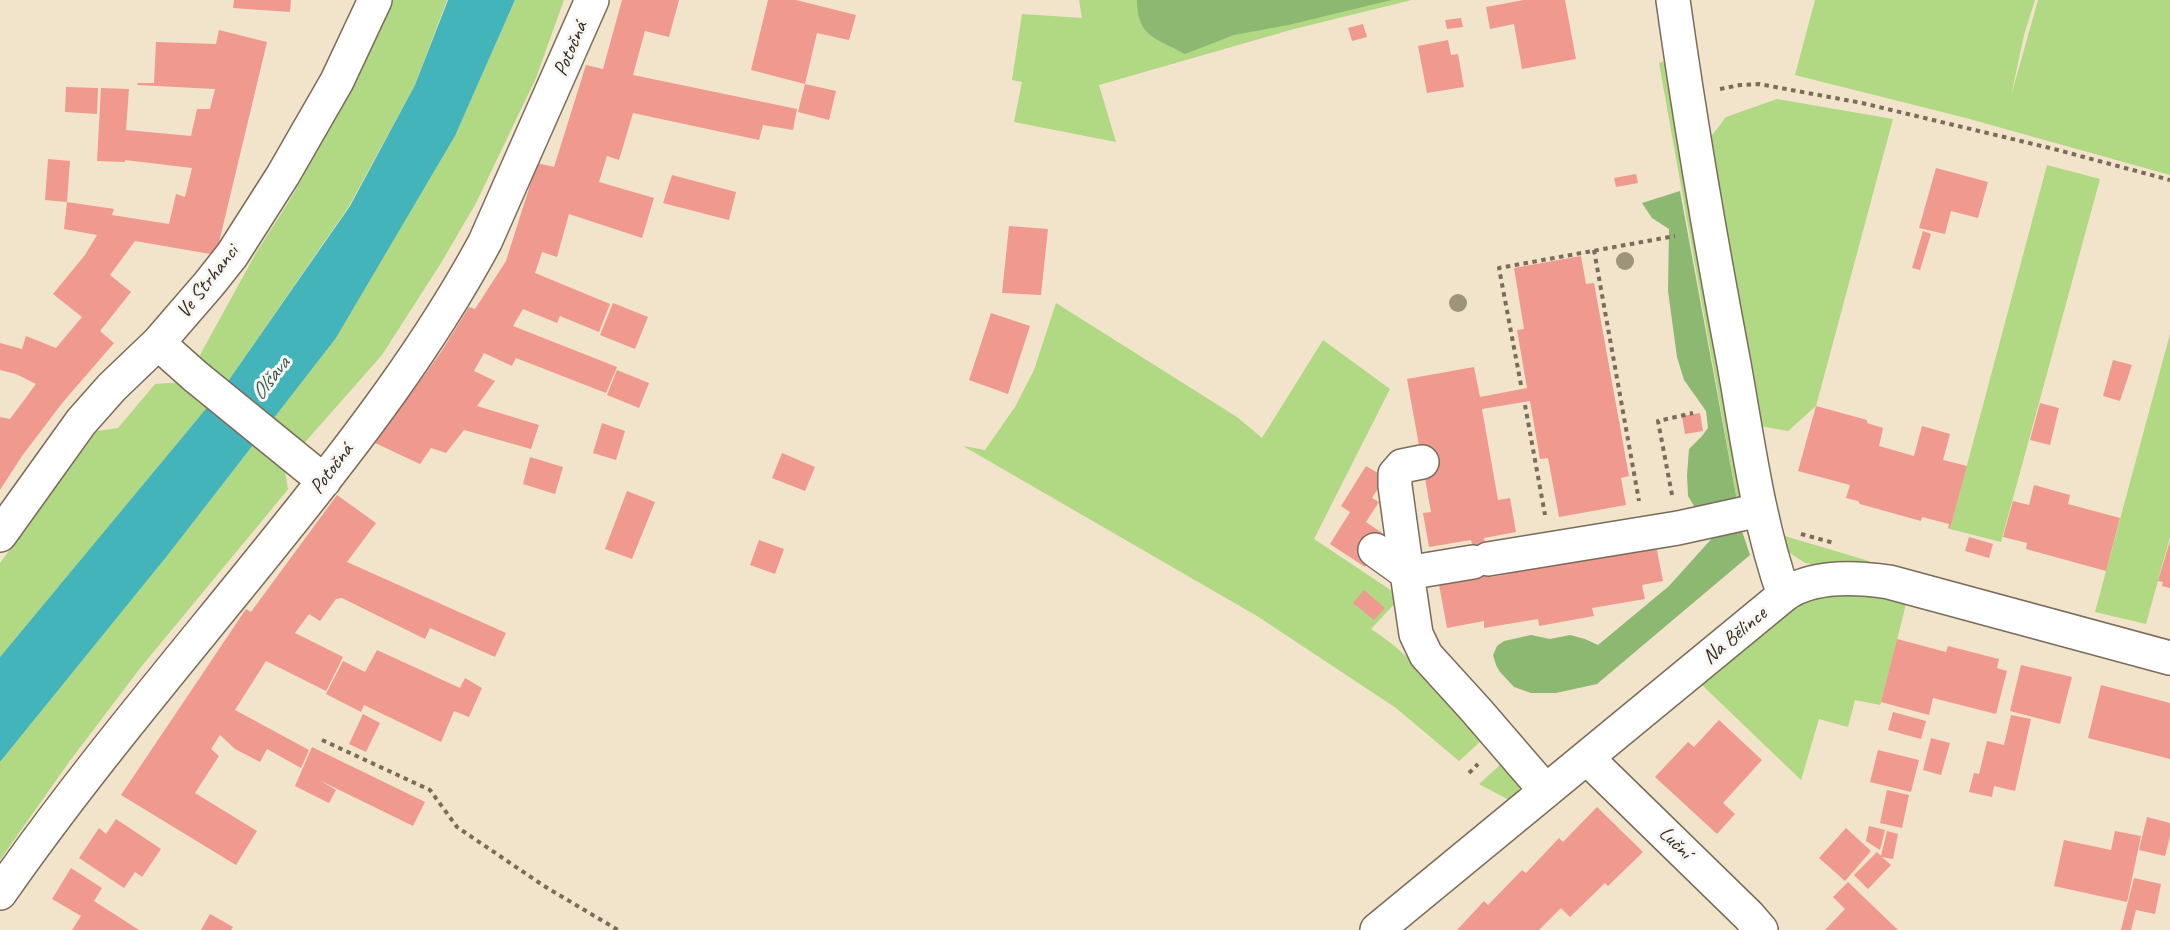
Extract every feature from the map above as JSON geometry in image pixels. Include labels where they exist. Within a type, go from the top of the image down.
[{"type":"street","name":"Ve Strhanci","points":[[0,535],[81,422],[112,387],[158,343],[232,255],[283,175],[337,81],[375,0]]},
{"type":"street","name":"Potočná","points":[[0,893],[67,802],[324,481],[418,354],[485,242],[592,0]]},
{"type":"street","points":[[1673,0],[1687,96],[1760,510],[1771,558],[1784,595]]},
{"type":"street","points":[[158,343],[324,481]]},
{"type":"street","points":[[1422,462],[1402,466],[1395,474],[1416,634],[1426,655],[1545,790]]},
{"type":"street","points":[[1375,550],[1407,573],[1678,528],[1760,510]]},
{"type":"street","name":"Na Bělince","points":[[1377,930],[1784,595],[1799,586],[1856,579],[1889,582],[2170,658]]},
{"type":"street","name":"Luční","points":[[1587,758],[1761,930]]},
{"type":"path","points":[[1687,96],[1740,85],[1759,84],[1874,106],[2054,149],[2170,180]]},
{"type":"path","points":[[1521,385],[1499,268],[1684,235]]},
{"type":"path","points":[[1594,250],[1640,503],[1678,528]]},
{"type":"path","points":[[1525,405],[1552,548]]},
{"type":"path","points":[[1678,528],[1658,421],[1693,413]]},
{"type":"path","points":[[322,740],[430,790],[457,827],[544,886],[618,930]]},
{"type":"green space","points":[[393,0],[447,0],[415,85],[349,206],[224,387],[0,657],[0,563],[97,431],[118,428],[155,384],[183,382],[256,253],[294,193],[354,82]]},
{"type":"green space","points":[[515,0],[564,0],[536,78],[476,203],[441,263],[382,355],[284,466],[288,489],[141,667],[69,762],[0,860],[0,762],[167,556],[336,338],[455,136]]},
{"type":"green space","points":[[1079,0],[1412,0],[1294,29],[1099,85],[1116,142],[1014,122],[1022,82],[1012,80],[1022,14],[1082,18]]},
{"type":"green space","points":[[1137,0],[1392,0],[1288,25],[1234,35],[1185,54],[1150,35],[1140,22]]},
{"type":"green space","points":[[1815,0],[2035,0],[2024,35],[2011,96],[2038,0],[2170,0],[2170,175],[1966,118],[1795,75]]},
{"type":"green space","points":[[1670,59],[1748,498],[1738,506],[1659,63]]},
{"type":"green space","points":[[1777,99],[1893,119],[1816,406],[1788,431],[1754,425],[1706,143],[1726,117]]},
{"type":"green space","points":[[2047,165],[2100,179],[2001,542],[1950,529]]},
{"type":"green space","points":[[1680,191],[1738,506],[1699,514],[1688,496],[1687,475],[1689,449],[1708,428],[1706,411],[1684,380],[1677,357],[1668,291],[1669,229],[1652,218],[1642,203]]},
{"type":"green space","points":[[1056,303],[1237,417],[1262,438],[1323,340],[1390,389],[1314,539],[1401,597],[1371,629],[1404,654],[1419,669],[1447,700],[1487,748],[1481,741],[1459,761],[1396,708],[1257,616],[963,446],[985,450],[1015,407],[1034,370]]},
{"type":"green space","points":[[2170,334],[2170,537],[2146,624],[2095,612]]},
{"type":"green space","points":[[1727,530],[1742,531],[1750,555],[1597,684],[1556,693],[1531,693],[1514,687],[1500,672],[1493,655],[1497,646],[1504,641],[1531,635],[1550,639],[1570,635],[1598,645],[1669,586],[1714,536]]},
{"type":"green space","points":[[1778,534],[1869,561],[1869,563],[1816,565],[1805,563],[1784,549]]},
{"type":"green space","points":[[1862,594],[1906,604],[1881,703],[1880,705],[1855,700],[1848,727],[1819,719],[1801,780],[1701,684],[1802,601],[1829,595]]},
{"type":"green space","points":[[1501,764],[1520,783],[1518,793],[1509,800],[1479,784]]},
{"type":"water","name":"Olšava","points":[[448,0],[515,0],[455,136],[336,338],[167,556],[0,762],[0,657],[224,387],[350,206],[415,85]]},
{"type":"building","points":[[234,0],[291,0],[290,12],[233,8]]},
{"type":"building","points":[[622,0],[679,0],[669,37],[645,31],[633,75],[797,109],[793,130],[763,125],[759,140],[633,113],[619,160],[607,156],[599,182],[654,198],[642,238],[569,214],[557,257],[542,252],[535,273],[610,304],[599,332],[560,316],[557,323],[523,309],[513,326],[617,367],[606,393],[516,358],[512,366],[484,353],[474,371],[495,381],[477,406],[539,425],[531,449],[464,430],[446,453],[431,448],[420,464],[375,443],[441,352],[469,307],[475,309],[506,261],[537,163],[554,167],[586,65],[603,69]]},
{"type":"building","points":[[768,0],[796,0],[856,15],[849,40],[817,33],[805,84],[751,70]]},
{"type":"building","points":[[1524,0],[1565,0],[1576,59],[1522,69],[1514,24],[1490,29],[1486,7]]},
{"type":"building","points":[[1461,18],[1463,27],[1447,29],[1445,20]]},
{"type":"building","points":[[1363,24],[1367,37],[1352,41],[1348,28]]},
{"type":"building","points":[[219,30],[267,42],[216,255],[135,241],[110,275],[131,292],[100,331],[114,343],[63,402],[22,456],[0,490],[0,417],[10,419],[36,384],[16,374],[0,370],[0,343],[22,349],[26,336],[56,348],[82,317],[53,294],[85,255],[97,235],[64,229],[67,202],[114,209],[112,215],[169,224],[176,194],[185,197],[192,168],[125,160],[125,162],[97,161],[101,88],[129,89],[126,130],[191,136],[197,109],[210,109],[215,89],[137,85],[138,83],[154,83],[156,42],[216,44]]},
{"type":"building","points":[[1448,40],[1451,55],[1458,54],[1464,87],[1427,93],[1418,46]]},
{"type":"building","points":[[805,84],[836,91],[829,120],[798,112]]},
{"type":"building","points":[[66,87],[98,88],[97,114],[65,112]]},
{"type":"building","points":[[48,159],[70,161],[67,202],[45,200]]},
{"type":"building","points":[[1936,168],[1988,182],[1978,218],[1951,211],[1945,234],[1919,228]]},
{"type":"building","points":[[1636,174],[1638,183],[1616,187],[1614,178]]},
{"type":"building","points":[[672,175],[736,192],[729,220],[663,203]]},
{"type":"building","points":[[1009,226],[1048,229],[1041,295],[1002,293]]},
{"type":"building","points":[[1923,231],[1931,234],[1920,270],[1912,268]]},
{"type":"building","points":[[1581,256],[1586,284],[1594,283],[1629,476],[1621,478],[1626,505],[1559,517],[1548,458],[1540,459],[1530,401],[1482,409],[1498,500],[1510,498],[1516,532],[1484,538],[1491,577],[1508,574],[1507,566],[1655,540],[1663,581],[1642,585],[1645,599],[1592,608],[1594,616],[1539,626],[1538,619],[1484,628],[1484,621],[1447,628],[1438,579],[1473,548],[1471,540],[1429,547],[1423,513],[1431,512],[1407,379],[1474,367],[1480,397],[1527,388],[1517,330],[1524,329],[1514,268]]},
{"type":"building","points":[[613,303],[648,317],[635,349],[600,335]]},
{"type":"building","points":[[991,313],[1030,326],[1008,394],[969,380]]},
{"type":"building","points":[[2113,360],[2132,365],[2120,401],[2103,396]]},
{"type":"building","points":[[617,370],[649,383],[639,408],[607,395]]},
{"type":"building","points":[[2040,403],[2059,408],[2050,445],[2030,440]]},
{"type":"building","points":[[1816,406],[1867,420],[1867,423],[1883,428],[1879,446],[1914,456],[1922,426],[1950,434],[1943,460],[1967,466],[1950,529],[1949,524],[1922,517],[1921,521],[1860,504],[1858,501],[1846,498],[1850,485],[1798,471]]},
{"type":"building","points":[[1700,413],[1703,431],[1685,434],[1682,416]]},
{"type":"building","points":[[602,423],[625,431],[616,460],[593,453]]},
{"type":"building","points":[[782,453],[815,467],[805,491],[772,478]]},
{"type":"building","points":[[530,457],[563,467],[555,494],[523,484]]},
{"type":"building","points":[[1366,466],[1385,477],[1372,498],[1379,502],[1366,522],[1385,535],[1365,567],[1330,544],[1350,512],[1341,506]]},
{"type":"building","points":[[2034,485],[2070,495],[2068,504],[2120,518],[2106,571],[2026,549],[2027,543],[2003,537],[2013,501],[2029,505]]},
{"type":"building","points":[[627,491],[655,502],[632,559],[605,549]]},
{"type":"building","points":[[337,495],[376,523],[347,562],[506,633],[495,657],[430,628],[425,639],[342,598],[336,599],[320,621],[309,614],[295,633],[343,657],[326,691],[266,661],[235,710],[309,750],[301,768],[267,749],[260,762],[235,749],[220,735],[211,749],[219,756],[195,793],[257,831],[236,865],[121,795],[246,609],[251,612]]},
{"type":"building","points":[[1969,537],[1993,544],[1989,558],[1965,551]]},
{"type":"building","points":[[759,540],[784,549],[775,574],[750,565]]},
{"type":"building","points":[[2170,541],[2170,588],[2162,586],[2163,582],[2158,581]]},
{"type":"building","points":[[1364,590],[1385,608],[1374,620],[1353,603]]},
{"type":"building","points":[[1897,639],[1946,652],[1948,646],[1999,659],[1997,668],[2007,671],[1996,714],[1933,698],[1929,715],[1881,702]]},
{"type":"building","points":[[377,650],[460,688],[465,678],[482,688],[469,717],[454,711],[441,742],[364,705],[361,712],[326,694],[343,661],[365,672]]},
{"type":"building","points":[[2021,665],[2072,677],[2060,724],[2010,711]]},
{"type":"building","points":[[2101,685],[2170,703],[2170,759],[2088,738]]},
{"type":"building","points":[[1893,712],[1926,721],[1921,739],[1888,730]]},
{"type":"building","points":[[363,714],[380,723],[366,752],[349,744]]},
{"type":"building","points":[[2011,715],[2031,719],[2015,791],[1994,786],[1992,797],[1969,792],[1974,773],[1979,774],[1987,741],[2004,745]]},
{"type":"building","points":[[1719,720],[1762,760],[1723,803],[1735,814],[1717,834],[1655,777],[1688,742],[1694,747]]},
{"type":"building","points":[[1931,738],[1950,743],[1941,775],[1923,770]]},
{"type":"building","points":[[312,747],[425,802],[413,826],[319,780],[336,790],[329,803],[295,786]]},
{"type":"building","points":[[1878,750],[1919,760],[1911,792],[1870,782]]},
{"type":"building","points":[[1887,790],[1909,795],[1902,828],[1880,823]]},
{"type":"building","points":[[1597,807],[1643,852],[1608,886],[1605,883],[1570,917],[1561,908],[1539,930],[1457,930],[1484,901],[1488,905],[1522,870],[1526,873],[1559,838],[1563,842]]},
{"type":"building","points":[[2147,817],[2170,823],[2170,836],[2165,856],[2139,850]]},
{"type":"building","points":[[116,819],[161,849],[142,877],[135,872],[124,888],[79,858],[99,828],[106,834]]},
{"type":"building","points":[[1869,826],[1885,830],[1880,850],[1866,841]]},
{"type":"building","points":[[1846,828],[1871,851],[1845,881],[1819,858]]},
{"type":"building","points":[[1887,831],[1898,834],[1893,859],[1882,857],[1891,865],[1868,889],[1854,875],[1877,852],[1881,856]]},
{"type":"building","points":[[2115,831],[2141,836],[2127,902],[2054,886],[2064,840],[2111,850]]},
{"type":"building","points":[[71,868],[102,888],[94,901],[139,930],[72,930],[81,916],[52,899]]},
{"type":"building","points":[[2134,878],[2161,884],[2155,914],[2136,910],[2131,930],[2121,930]]},
{"type":"building","points":[[1848,882],[1898,930],[1825,930],[1845,909],[1833,897]]},
{"type":"building","points":[[210,914],[233,927],[231,930],[201,930]]}]
